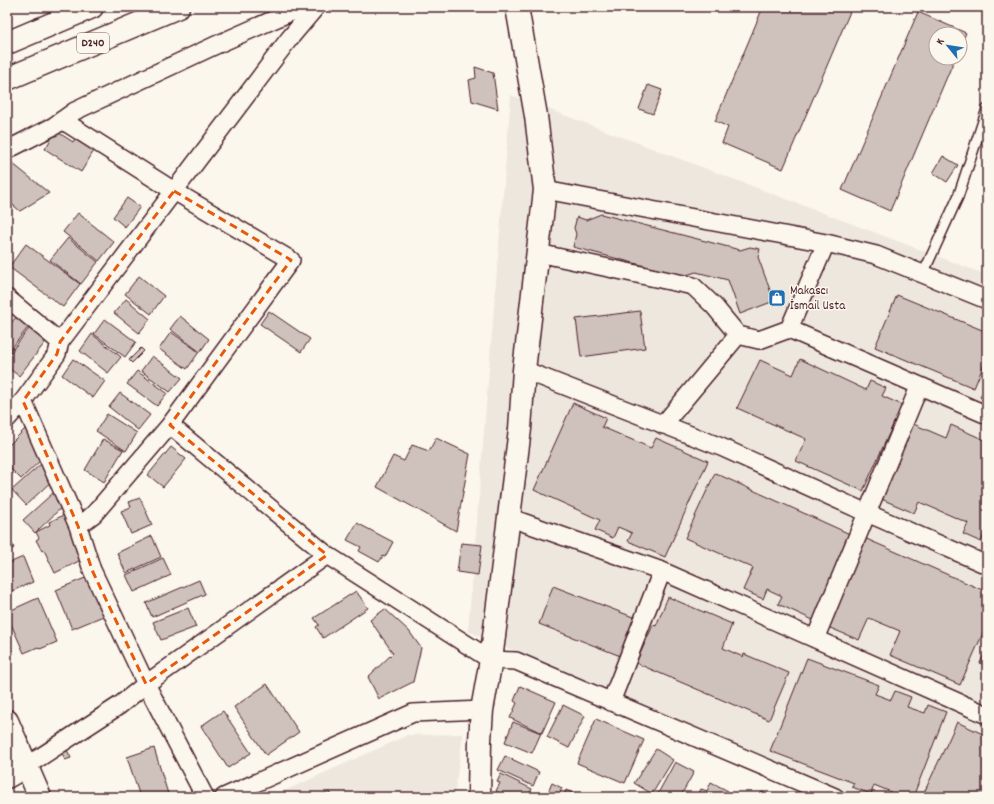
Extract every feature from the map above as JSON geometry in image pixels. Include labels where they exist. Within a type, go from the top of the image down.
[{"type":"main road","name":"D240","points":[[7,43],[92,7]]},
{"type":"main road","name":"D240","points":[[7,79],[178,7]]},
{"type":"main road","points":[[479,797],[482,710],[492,660],[508,518],[520,429],[524,370],[545,190],[536,116],[516,7]]},
{"type":"main road","points":[[7,721],[28,765],[40,797]]},
{"type":"main road","points":[[7,777],[28,765]]},
{"type":"street","points":[[7,150],[82,108],[216,45],[302,7]]},
{"type":"street","points":[[7,419],[23,401],[57,354],[60,342],[288,39],[316,7]]},
{"type":"street","points":[[62,120],[174,191],[291,260],[170,425],[94,514],[78,526]]},
{"type":"street","points":[[545,190],[826,243],[876,255],[987,300]]},
{"type":"street","points":[[789,330],[826,243]]},
{"type":"street","points":[[538,253],[693,286],[714,306],[738,335],[759,340],[789,330],[987,415]]},
{"type":"street","points":[[7,298],[60,342]]},
{"type":"street","points":[[663,425],[738,335]]},
{"type":"street","points":[[524,370],[721,447],[987,565]]},
{"type":"street","points":[[815,638],[919,387]]},
{"type":"street","points":[[23,401],[78,526],[92,570],[146,684],[205,797]]},
{"type":"street","points":[[170,425],[327,555],[492,660],[516,661],[835,797]]},
{"type":"street","points":[[508,518],[662,571],[987,716]]},
{"type":"street","points":[[28,765],[120,706],[146,684],[327,555]]},
{"type":"street","points":[[611,702],[662,571]]},
{"type":"street","points":[[224,797],[413,713],[482,710]]},
{"type":"lane","points":[[923,274],[958,197],[987,109]]},
{"type":"highlighted area","points":[[174,191],[291,260],[170,425],[327,555],[146,684],[92,570],[78,526],[23,401],[57,354],[60,342]]},
{"type":"shaded area","points":[[511,95],[987,275],[987,797],[853,797],[468,631]]},
{"type":"shaded area","points":[[463,734],[454,797],[271,797],[408,735]]},
{"type":"building","points":[[763,7],[852,7],[783,169],[722,143],[728,127],[715,121]]},
{"type":"building","points":[[918,12],[950,26],[928,26],[928,66],[952,66],[890,211],[842,190]]},
{"type":"building","points":[[475,67],[493,73],[498,109],[472,101],[469,80],[476,78]]},
{"type":"building","points":[[648,85],[662,90],[653,114],[639,109]]},
{"type":"building","points":[[56,131],[73,142],[76,137],[95,149],[81,172],[45,149]]},
{"type":"building","points":[[943,156],[958,165],[947,182],[933,173]]},
{"type":"building","points":[[7,159],[49,193],[20,211],[7,200]]},
{"type":"building","points":[[127,198],[140,207],[125,227],[113,217]]},
{"type":"building","points":[[78,213],[114,242],[99,261],[63,232]]},
{"type":"building","points":[[601,214],[740,250],[750,247],[760,249],[758,257],[774,301],[740,314],[728,280],[696,272],[683,276],[573,247],[576,234],[574,228],[577,217],[586,220]]},
{"type":"building","points":[[68,238],[98,262],[81,284],[50,260]]},
{"type":"building","points":[[26,244],[80,284],[63,307],[9,267]]},
{"type":"building","points":[[139,276],[164,296],[151,314],[125,294]]},
{"type":"building","points":[[897,295],[987,332],[987,357],[974,388],[875,347]]},
{"type":"building","points":[[126,299],[150,319],[139,333],[114,313]]},
{"type":"building","points":[[21,311],[33,321],[7,354],[7,328]]},
{"type":"building","points":[[269,311],[310,339],[301,352],[260,324]]},
{"type":"building","points":[[640,311],[645,348],[581,357],[576,319]]},
{"type":"building","points":[[180,316],[209,339],[200,352],[170,329]]},
{"type":"building","points":[[105,319],[136,342],[125,357],[94,334]]},
{"type":"building","points":[[34,322],[51,335],[19,376],[7,367],[7,357]]},
{"type":"building","points":[[171,332],[199,352],[187,369],[159,349]]},
{"type":"building","points":[[92,334],[121,357],[108,373],[80,351]]},
{"type":"building","points":[[141,348],[144,351],[132,363],[129,360]]},
{"type":"building","points":[[152,356],[182,378],[170,392],[141,371]]},
{"type":"building","points":[[73,359],[105,381],[93,398],[62,375]]},
{"type":"building","points":[[800,359],[866,390],[870,381],[886,388],[882,396],[902,405],[863,491],[796,461],[806,439],[737,408],[760,360],[793,375]]},
{"type":"building","points":[[137,371],[167,393],[157,406],[127,384]]},
{"type":"building","points":[[987,382],[987,400],[980,397]]},
{"type":"building","points":[[120,393],[150,415],[138,430],[109,407]]},
{"type":"building","points":[[573,403],[606,418],[602,427],[651,448],[656,438],[708,461],[665,557],[628,541],[632,533],[618,527],[613,538],[595,530],[600,520],[534,490]]},
{"type":"building","points":[[107,414],[137,433],[126,451],[96,431]]},
{"type":"building","points":[[911,423],[946,438],[951,425],[987,441],[987,530],[981,542],[963,534],[968,523],[919,502],[914,513],[879,498]]},
{"type":"building","points":[[26,428],[38,441],[45,456],[21,479],[7,465],[7,447]]},
{"type":"building","points":[[436,438],[470,454],[456,531],[377,487],[393,456],[404,461],[412,445],[429,451]]},
{"type":"building","points":[[103,439],[123,450],[104,482],[85,470]]},
{"type":"building","points":[[171,447],[186,459],[163,487],[148,475]]},
{"type":"building","points":[[42,463],[56,477],[26,505],[12,490]]},
{"type":"building","points":[[715,473],[852,535],[813,620],[778,604],[782,596],[767,589],[763,599],[743,590],[753,568],[685,538]]},
{"type":"building","points":[[53,493],[64,505],[35,533],[23,520]]},
{"type":"building","points":[[140,498],[152,525],[131,534],[121,511],[131,507],[129,502]]},
{"type":"building","points":[[64,515],[85,558],[55,573],[44,550],[42,551],[36,540],[39,538],[36,532],[50,525],[49,522]]},
{"type":"building","points":[[357,523],[393,542],[385,557],[383,556],[379,562],[359,551],[361,547],[347,540]]},
{"type":"building","points":[[7,534],[14,548],[7,551]]},
{"type":"building","points":[[152,536],[161,557],[126,573],[117,553]]},
{"type":"building","points":[[862,537],[987,592],[987,624],[960,685],[890,655],[900,631],[869,618],[859,640],[823,625]]},
{"type":"building","points":[[461,543],[482,545],[478,575],[457,572]]},
{"type":"building","points":[[23,557],[33,582],[7,593],[7,564]]},
{"type":"building","points":[[163,558],[171,575],[134,592],[126,575]]},
{"type":"building","points":[[90,576],[108,614],[72,629],[56,590]]},
{"type":"building","points":[[199,580],[205,594],[152,617],[146,603]]},
{"type":"building","points":[[553,586],[638,619],[623,657],[539,624]]},
{"type":"building","points":[[356,591],[368,608],[323,638],[316,627],[319,625],[314,618]]},
{"type":"building","points":[[668,597],[732,624],[723,648],[743,657],[744,654],[789,673],[769,720],[636,663],[653,625],[656,626]]},
{"type":"building","points":[[38,598],[57,642],[40,649],[38,647],[24,653],[7,612]]},
{"type":"building","points":[[188,608],[196,627],[161,640],[153,622]]},
{"type":"building","points":[[385,609],[409,631],[421,648],[413,682],[379,699],[368,677],[393,653],[370,620]]},
{"type":"building","points":[[987,648],[987,666],[980,663]]},
{"type":"building","points":[[807,658],[879,685],[875,694],[891,700],[895,691],[911,697],[907,707],[925,713],[928,705],[946,712],[913,797],[889,797],[891,792],[874,785],[871,794],[852,787],[854,783],[770,751]]},
{"type":"building","points":[[267,684],[299,732],[266,755],[234,707]]},
{"type":"building","points":[[520,686],[556,702],[542,733],[510,718],[517,703],[514,701]]},
{"type":"building","points":[[563,705],[585,716],[569,748],[547,737]]},
{"type":"building","points":[[223,711],[251,753],[228,768],[201,726]]},
{"type":"building","points":[[596,719],[644,740],[625,783],[577,763]]},
{"type":"building","points":[[513,722],[541,733],[532,753],[505,742]]},
{"type":"building","points":[[957,722],[987,736],[987,797],[922,797]]},
{"type":"building","points":[[66,748],[71,758],[65,760],[61,750]]},
{"type":"building","points":[[154,748],[168,794],[159,797],[140,797],[127,757]]},
{"type":"building","points":[[656,749],[673,760],[652,794],[634,783]]},
{"type":"building","points":[[505,756],[539,772],[533,786],[498,770]]},
{"type":"building","points":[[675,762],[694,772],[680,797],[656,797]]},
{"type":"building","points":[[501,774],[532,789],[528,797],[496,797],[499,793],[496,791],[500,783],[497,782]]},
{"type":"building","points":[[711,782],[728,791],[725,797],[697,797],[701,789],[707,791]]},
{"type":"building","points":[[552,783],[562,788],[558,797],[546,797]]},
{"type":"building","points":[[566,790],[581,797],[563,797]]},
{"type":"building","points":[[329,792],[332,797],[320,797]]},
{"type":"building","points":[[762,792],[771,797],[759,797]]},
{"type":"place","name":"Makascı İsmail Usta","points":[[777,298]]}]
